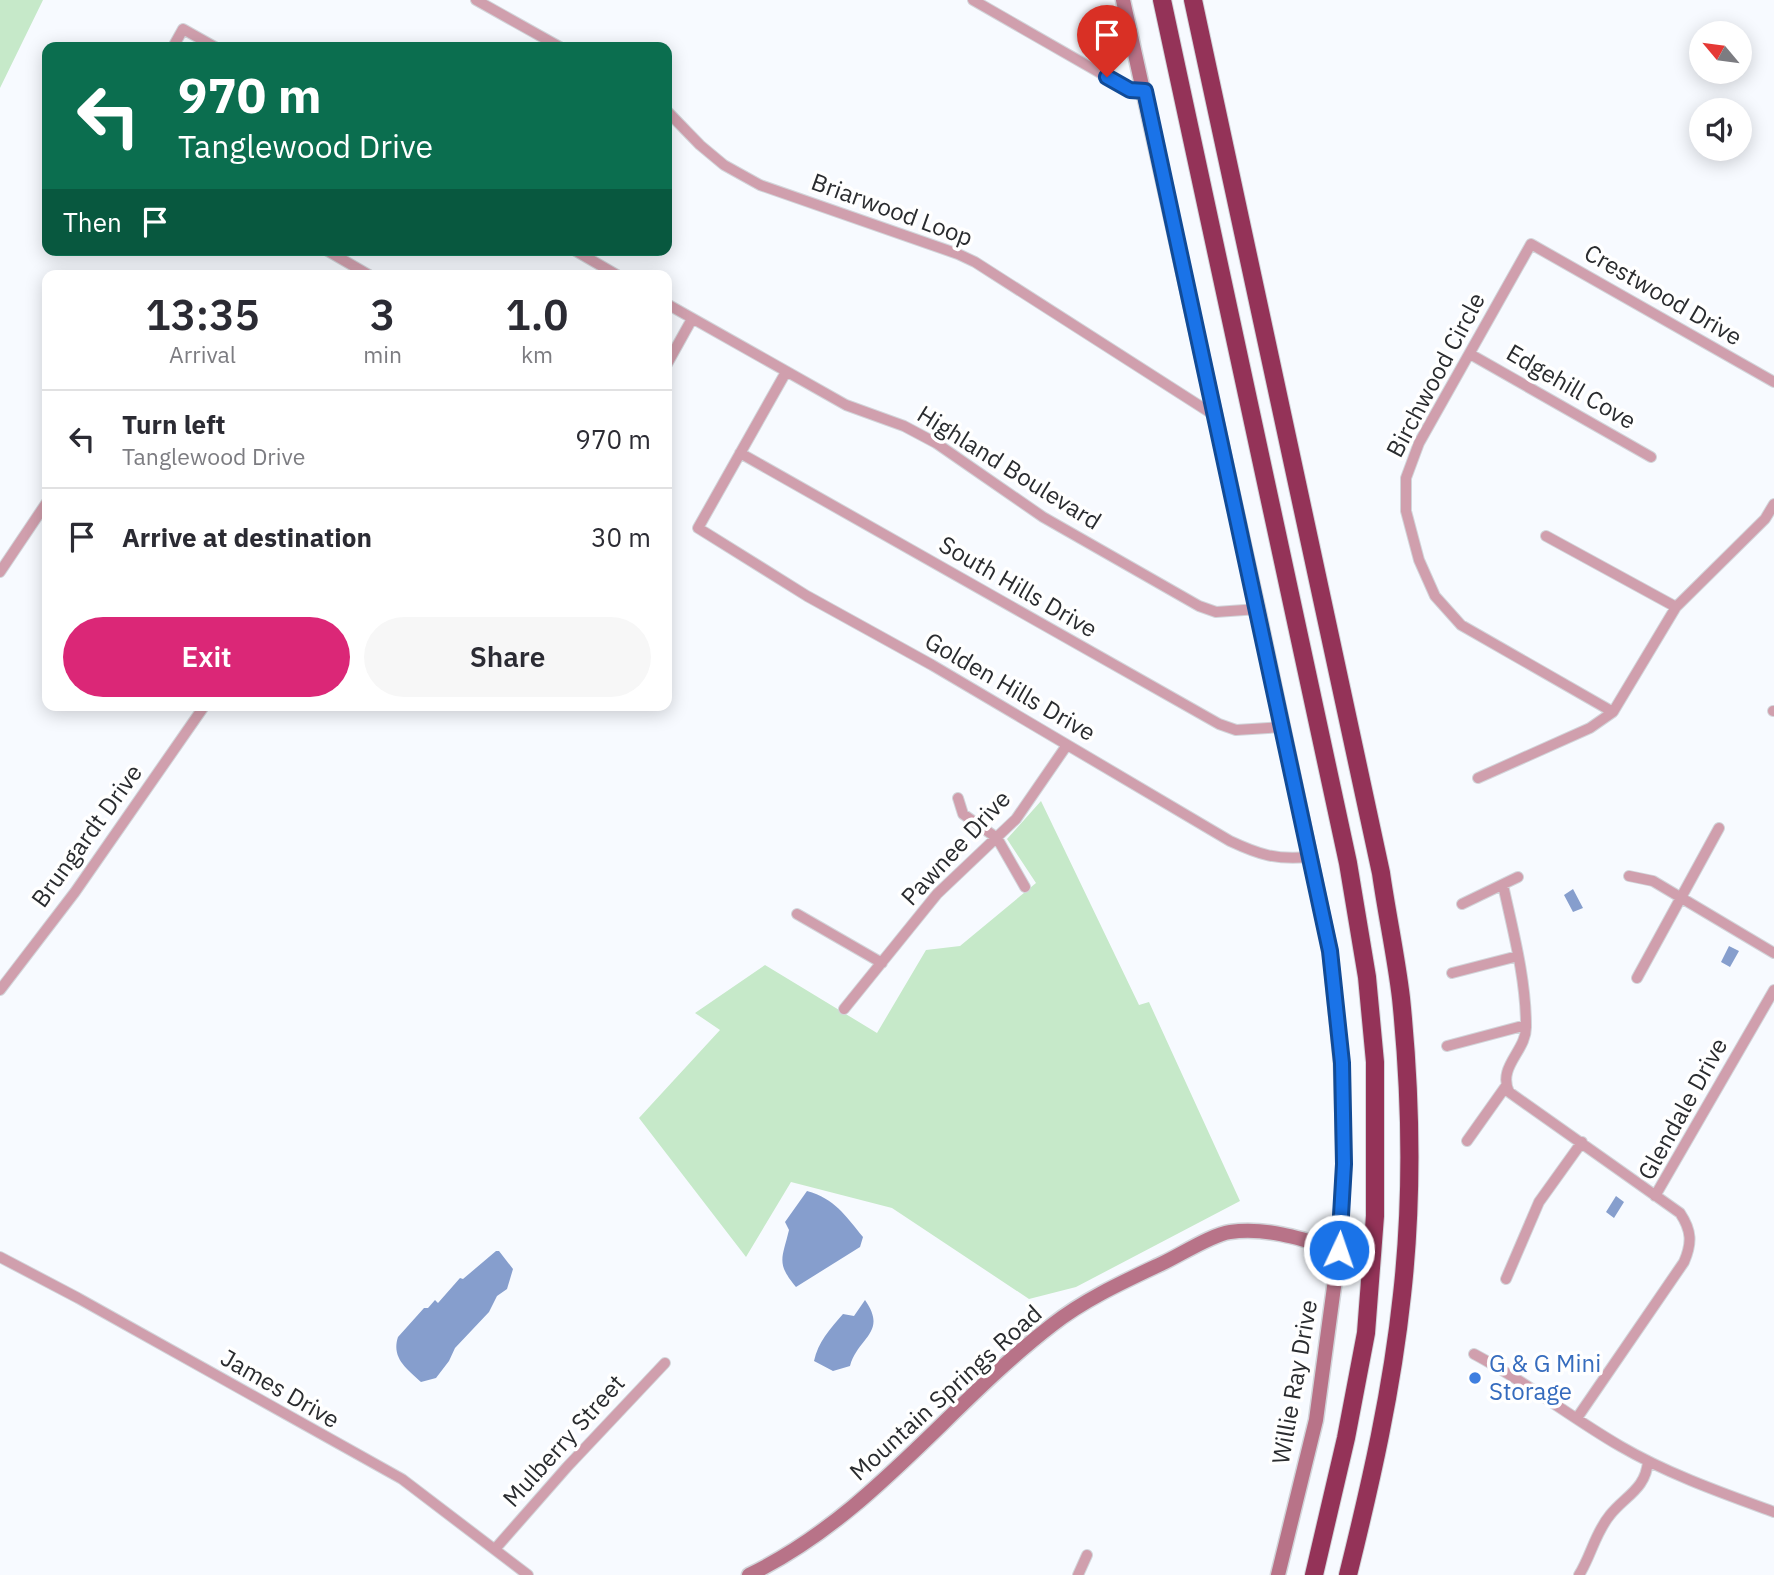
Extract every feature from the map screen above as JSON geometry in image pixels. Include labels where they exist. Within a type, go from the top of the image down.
[{"type":"highway","points":[[1162,0],[1348,863],[1368,989],[1375,1062],[1375,1216],[1366,1333],[1346,1438],[1314,1575]]},
{"type":"highway","points":[[1193,0],[1381,873],[1401,997],[1407,1088],[1408,1187],[1403,1293],[1378,1453],[1348,1575]]},
{"type":"street","points":[[476,0],[551,42]]},
{"type":"street","points":[[972,0],[1130,90],[1145,91]]},
{"type":"street","name":"Willie Ray Drive","points":[[1123,0],[1258,609],[1330,951],[1342,1063],[1344,1164],[1339,1250],[1316,1420],[1278,1575]]},
{"type":"street","points":[[176,42],[183,29],[206,42]]},
{"type":"street","name":"Briarwood Loop","points":[[672,116],[724,165],[760,185],[975,262],[1214,415]]},
{"type":"street","name":"Birchwood Circle","points":[[1531,244],[1419,443],[1406,478],[1406,511],[1419,560],[1435,596],[1461,625],[1613,712]]},
{"type":"street","name":"Crestwood Drive","points":[[1531,244],[1774,382]]},
{"type":"street","points":[[336,256],[360,270]]},
{"type":"street","points":[[585,256],[609,270]]},
{"type":"street","points":[[596,270],[599,264]]},
{"type":"street","name":"Highland Boulevard","points":[[672,307],[846,405],[904,426],[936,443],[1043,517],[1199,606],[1216,612],[1258,609]]},
{"type":"street","points":[[672,355],[692,319]]},
{"type":"street","name":"Edgehill Cove","points":[[1470,354],[1651,457]]},
{"type":"street","points":[[740,453],[786,372]]},
{"type":"street","name":"Golden Hills Drive","points":[[740,453],[698,528],[807,596],[932,665],[1203,827],[1259,855],[1283,859],[1309,857]]},
{"type":"street","name":"South Hills Drive","points":[[740,453],[1219,724],[1236,730],[1283,727]]},
{"type":"street","points":[[1478,778],[1590,728],[1613,712],[1676,607],[1770,521],[1774,504]]},
{"type":"street","points":[[0,572],[42,509]]},
{"type":"street","points":[[1546,536],[1676,607]]},
{"type":"street","name":"Brungardt Drive","points":[[0,990],[75,891],[201,711]]},
{"type":"street","name":"Pawnee Drive","points":[[844,1009],[937,894],[1016,819],[1067,745]]},
{"type":"street","points":[[958,798],[962,814],[997,838],[1025,887]]},
{"type":"street","points":[[1637,978],[1719,828]]},
{"type":"street","points":[[1629,876],[1653,881],[1774,953]]},
{"type":"street","points":[[1462,904],[1518,877]]},
{"type":"street","points":[[1467,1141],[1506,1086],[1507,1071],[1523,1040],[1525,1026],[1522,979],[1503,885]]},
{"type":"street","points":[[797,914],[882,963]]},
{"type":"street","points":[[1452,973],[1518,956]]},
{"type":"street","name":"Glendale Drive","points":[[1577,1418],[1681,1266],[1690,1247],[1691,1237],[1685,1220],[1680,1213],[1655,1196],[1774,990]]},
{"type":"street","points":[[1447,1046],[1525,1026]]},
{"type":"street","points":[[1506,1086],[1516,1098],[1655,1196]]},
{"type":"street","points":[[1506,1279],[1539,1202],[1582,1142]]},
{"type":"street","name":"Mountain Springs Road","points":[[749,1575],[772,1564],[832,1524],[895,1472],[998,1371],[1053,1324],[1101,1294],[1226,1232],[1251,1230],[1284,1234],[1339,1250]]},
{"type":"street","name":"James Drive","points":[[0,1257],[402,1479],[528,1575]]},
{"type":"street","points":[[1474,1354],[1508,1372],[1618,1446],[1648,1461],[1774,1512]]},
{"type":"street","name":"Mulberry Street","points":[[495,1549],[567,1467],[665,1363]]},
{"type":"street","points":[[1579,1575],[1605,1521],[1643,1481],[1648,1461]]},
{"type":"street","points":[[1078,1575],[1087,1555]]},
{"type":"green space","points":[[0,0],[43,0],[0,88]]},
{"type":"green space","points":[[1041,801],[1139,1005],[1149,1002],[1240,1201],[1076,1287],[1029,1299],[892,1208],[791,1182],[746,1257],[639,1118],[720,1030],[695,1013],[765,965],[877,1033],[926,950],[960,946],[1036,883],[1007,839]]},
{"type":"water","points":[[1573,889],[1583,908],[1573,912],[1564,895]]},
{"type":"water","points":[[1729,946],[1739,951],[1730,967],[1721,962]]},
{"type":"water","points":[[807,1191],[832,1203],[863,1237],[860,1247],[796,1287],[783,1266],[789,1230],[785,1222]]},
{"type":"water","points":[[1616,1196],[1624,1202],[1614,1218],[1606,1212]]},
{"type":"water","points":[[499,1251],[513,1269],[507,1289],[497,1296],[489,1312],[455,1348],[436,1378],[421,1382],[399,1357],[396,1344],[398,1337],[424,1308],[428,1308],[435,1300],[438,1303],[460,1278],[463,1279]]},
{"type":"water","points":[[865,1300],[871,1311],[872,1328],[850,1366],[833,1371],[814,1361],[822,1342],[843,1314],[854,1316]]},
{"type":"place","name":"G & G Mini Storage","points":[[1475,1378]]},
{"type":"route","points":[[1107,77],[1130,90],[1145,91],[1330,951],[1342,1063],[1344,1164],[1339,1250]]}]
